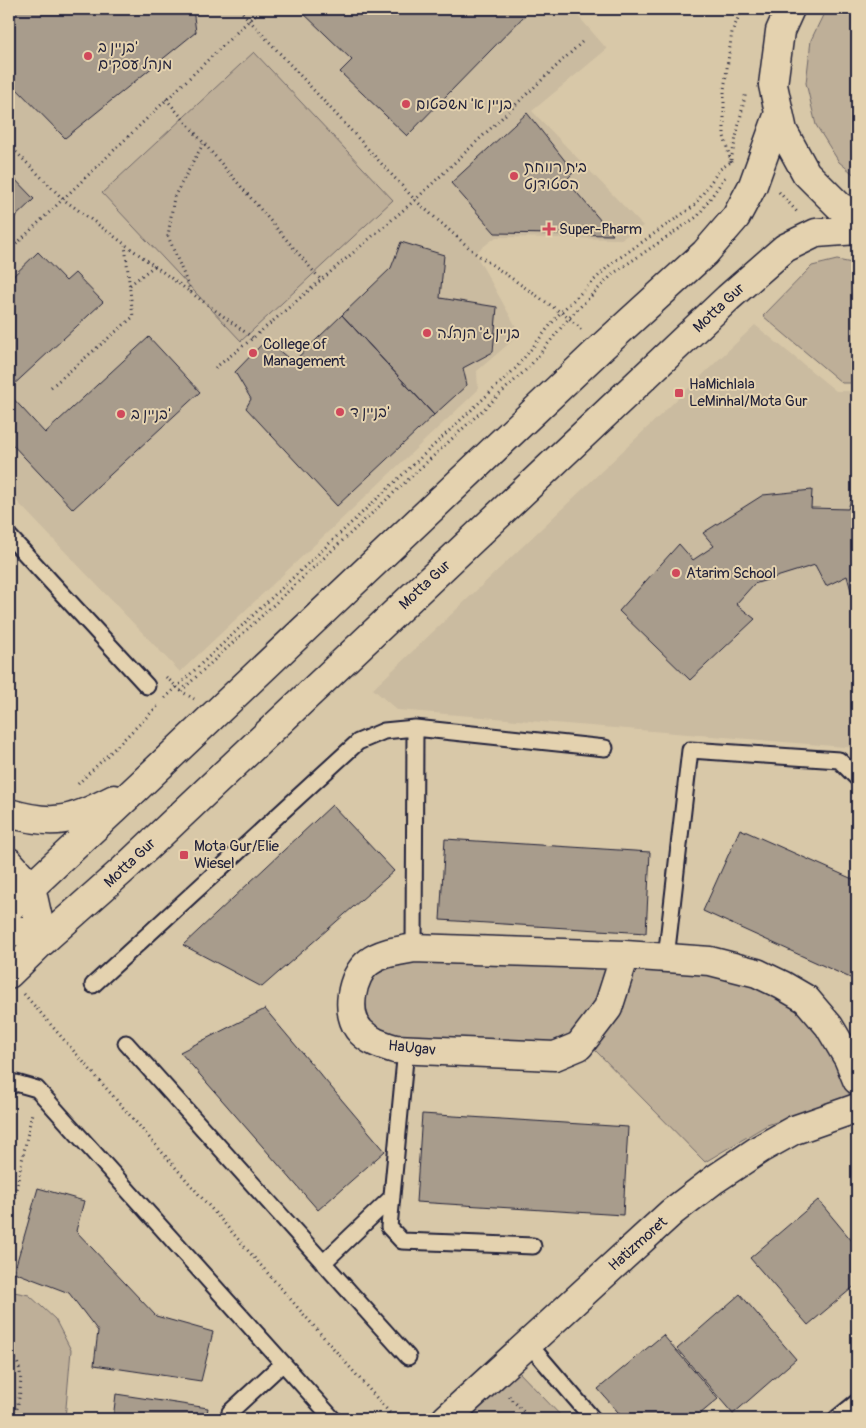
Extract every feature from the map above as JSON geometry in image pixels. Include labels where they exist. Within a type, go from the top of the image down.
[{"type":"main road","points":[[788,11],[780,31],[773,85],[783,131],[806,173],[839,206],[857,216]]},
{"type":"main road","points":[[9,908],[602,347],[706,253],[736,217],[760,170],[779,113]]},
{"type":"main road","name":"Motta Gur","points":[[15,983],[43,941],[132,862],[723,304],[785,248],[816,233],[857,230]]},
{"type":"main road","points":[[9,813],[30,819],[56,821],[83,814],[138,788]]},
{"type":"main road","points":[[9,862],[31,887],[43,941]]},
{"type":"main road","points":[[9,927],[43,941]]},
{"type":"main road","name":"HaUgav","points":[[625,955],[608,1008],[578,1046],[555,1056],[395,1049],[374,1043],[359,1030],[353,1017],[352,994],[356,978],[369,962],[388,953],[414,948],[625,955],[710,961],[758,973],[806,999],[829,1026],[848,1058],[857,1080]]},
{"type":"main road","name":"Hatizmoret","points":[[446,1419],[672,1212],[715,1180],[794,1130],[857,1108]]},
{"type":"lane","points":[[9,536],[147,686]]},
{"type":"lane","points":[[414,948],[415,728]]},
{"type":"lane","points":[[94,985],[358,742],[384,731],[415,728],[605,748]]},
{"type":"lane","points":[[666,958],[690,750],[839,760],[857,778]]},
{"type":"lane","points":[[126,1043],[408,1357]]},
{"type":"lane","points":[[406,1049],[389,1227],[402,1240],[534,1246]]},
{"type":"lane","points":[[9,1086],[16,1083],[37,1089],[333,1419]]},
{"type":"lane","points":[[323,1263],[392,1197]]},
{"type":"lane","points":[[528,1343],[593,1419]]},
{"type":"lane","points":[[230,1412],[283,1363]]},
{"type":"lane","points":[[836,1419],[857,1402]]},
{"type":"path","points":[[239,9],[415,200],[475,254],[569,318],[602,347]]},
{"type":"path","points":[[9,251],[261,9]]},
{"type":"path","points":[[181,692],[529,367],[569,318],[614,273],[698,216],[728,172],[731,162],[724,136],[724,90],[732,32],[742,9]]},
{"type":"path","points":[[215,368],[415,200],[582,42]]},
{"type":"path","points":[[166,100],[321,280]]},
{"type":"path","points":[[192,293],[168,236],[174,197],[203,144]]},
{"type":"path","points":[[9,145],[63,199],[253,338]]},
{"type":"path","points":[[73,790],[176,688],[516,368],[560,313],[612,263],[694,206],[720,169],[731,162]]},
{"type":"path","points":[[51,387],[133,317],[125,245]]},
{"type":"path","points":[[130,285],[154,266]]},
{"type":"path","points":[[15,983],[394,1419]]},
{"type":"path","points":[[9,1223],[37,1089]]},
{"type":"path","points":[[9,1351],[19,1366],[21,1379],[15,1419]]},
{"type":"path","points":[[507,1394],[530,1419]]},
{"type":"shaded area","name":"College of Management","points":[[9,9],[572,9],[607,49],[532,111],[643,226],[621,239],[496,237],[475,253],[520,334],[477,371],[478,390],[180,672],[9,493]]},
{"type":"shaded area","points":[[826,9],[857,9],[857,177],[839,162],[816,125],[806,83],[811,40]]},
{"type":"shaded area","points":[[254,52],[393,200],[241,341],[102,193]]},
{"type":"shaded area","points":[[837,260],[857,264],[857,383],[842,383],[763,316],[812,266]]},
{"type":"shaded area","name":"Atarim School","points":[[755,325],[836,391],[857,391],[857,748],[397,710],[373,689]]},
{"type":"shaded area","points":[[390,960],[615,962],[602,1004],[574,1040],[554,1048],[396,1041],[366,1026],[363,982]]},
{"type":"shaded area","points":[[629,969],[708,975],[763,984],[793,1000],[824,1041],[851,1098],[767,1125],[705,1162],[594,1049],[614,1016]]},
{"type":"shaded area","points":[[9,1291],[29,1295],[55,1319],[71,1350],[65,1419],[9,1419]]},
{"type":"shaded area","points":[[518,1371],[564,1419],[461,1419]]},
{"type":"building","name":"בניין ב' מנהל עסקים","points":[[9,9],[193,9],[196,32],[65,138],[9,81]]},
{"type":"building","name":"בניין א' משפטום","points":[[299,9],[530,10],[407,136],[340,72],[352,60]]},
{"type":"building","name":"בית רווחת הסטודנט","points":[[527,113],[574,172],[566,180],[613,235],[495,233],[451,183]]},
{"type":"building","points":[[9,173],[34,199],[9,223]]},
{"type":"building","name":"בניין ג' הנהלה","points":[[401,242],[444,255],[440,298],[497,307],[493,352],[463,368],[467,385],[434,415],[342,315],[391,268]]},
{"type":"building","points":[[38,252],[66,281],[75,273],[103,302],[9,389],[9,280]]},
{"type":"building","name":"בניין ד'","points":[[342,315],[434,415],[337,506],[246,408],[251,399],[235,372],[266,340],[293,362]]},
{"type":"building","name":"בניין ב'","points":[[149,337],[200,392],[73,509],[9,441],[9,394],[45,433]]},
{"type":"building","points":[[812,490],[811,508],[848,509],[852,496],[857,496],[857,593],[852,594],[847,576],[826,586],[815,565],[754,584],[736,604],[755,619],[690,680],[619,611],[679,544],[693,560],[714,546],[703,533],[763,495]]},
{"type":"building","points":[[332,805],[394,871],[262,987],[183,945]]},
{"type":"building","points":[[740,829],[857,881],[857,981],[703,911]]},
{"type":"building","points":[[445,839],[650,852],[646,933],[440,920]]},
{"type":"building","points":[[265,1009],[385,1151],[318,1210],[180,1052]]},
{"type":"building","points":[[422,1114],[628,1127],[623,1215],[416,1202]]},
{"type":"building","points":[[38,1188],[84,1201],[76,1231],[156,1316],[213,1332],[201,1381],[94,1365],[98,1331],[69,1293],[14,1272]]},
{"type":"building","points":[[818,1200],[857,1247],[857,1284],[808,1325],[750,1258]]},
{"type":"building","points":[[740,1294],[796,1359],[733,1414],[677,1349]]},
{"type":"building","points":[[663,1335],[718,1399],[694,1419],[624,1419],[598,1389]]},
{"type":"building","points":[[116,1394],[208,1408],[206,1419],[113,1419]]},
{"type":"place","name":"בניין ב' מנהל עסקים","points":[[88,56]]},
{"type":"place","name":"בניין א' משפטום","points":[[406,104]]},
{"type":"place","name":"בית רווחת הסטודנט","points":[[514,176]]},
{"type":"place","name":"Super-Pharm","points":[[549,229]]},
{"type":"place","name":"בניין ג' הנהלה","points":[[427,333]]},
{"type":"place","name":"College of Management","points":[[253,353]]},
{"type":"place","name":"HaMichlala LeMinhal/Mota Gur","points":[[679,393]]},
{"type":"place","name":"בניין ד'","points":[[340,412]]},
{"type":"place","name":"בניין ב'","points":[[121,414]]},
{"type":"place","name":"Atarim School","points":[[676,573]]},
{"type":"place","name":"Mota Gur/Elie Wiesel","points":[[184,855]]}]
